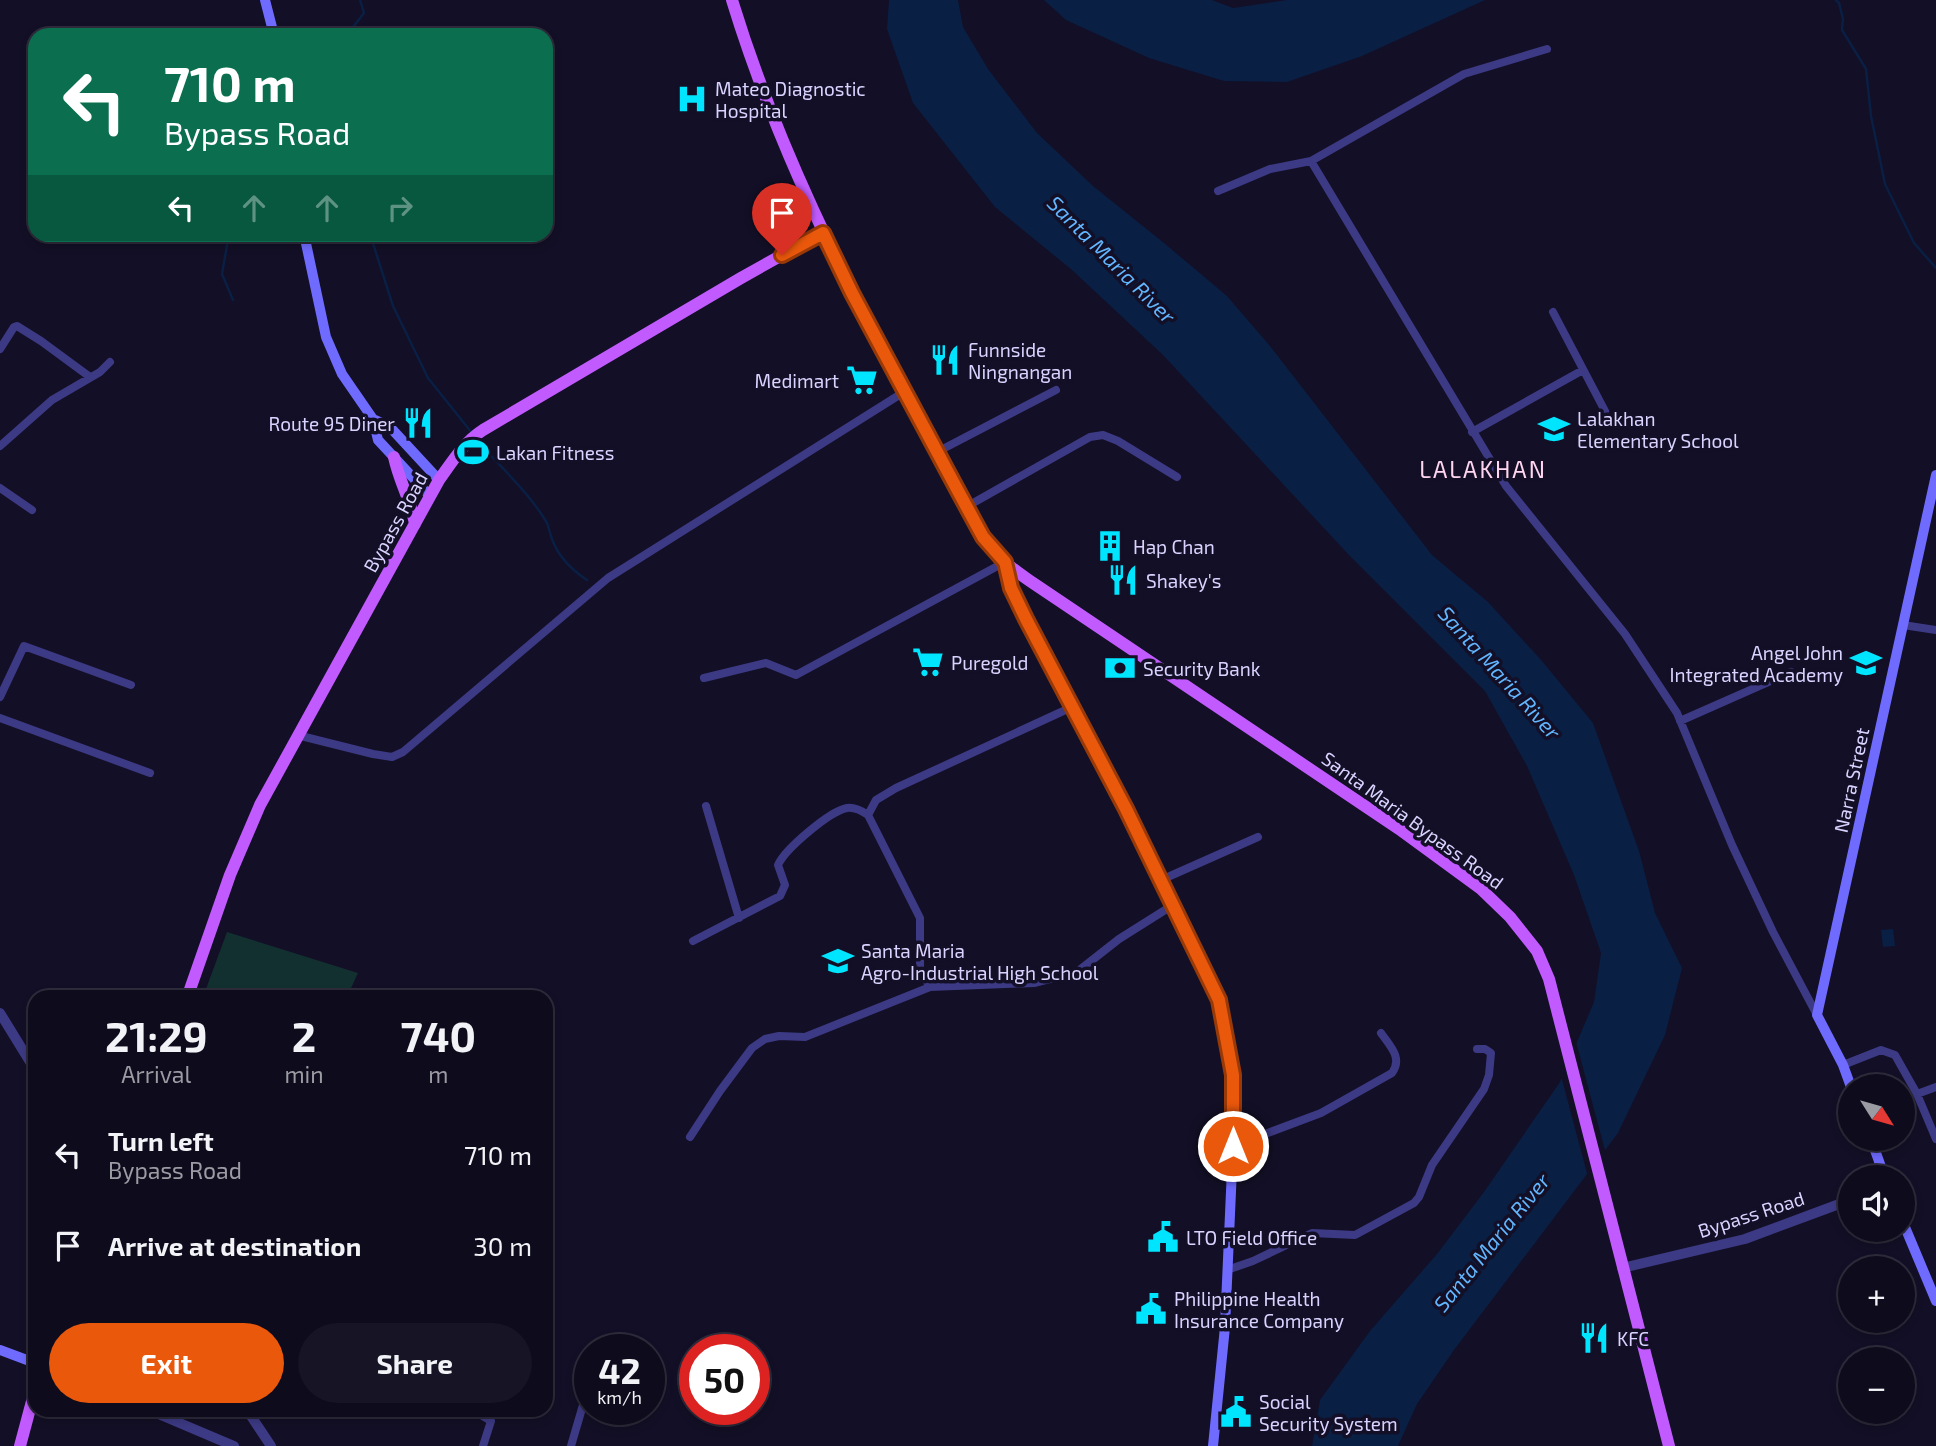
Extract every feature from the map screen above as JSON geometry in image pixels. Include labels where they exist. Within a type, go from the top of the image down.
[{"type":"main road","points":[[265,0],[272,28]]},
{"type":"main road","name":"Santa Maria Bypass Road","points":[[732,0],[770,113],[823,233],[904,393],[983,537],[1005,562],[1388,821],[1481,889],[1510,917],[1537,951],[1549,979],[1669,1446]]},
{"type":"main road","name":"Bypass Road","points":[[190,990],[230,875],[260,805],[430,496],[471,438],[741,278],[823,233]]},
{"type":"main road","points":[[306,242],[326,337],[342,374],[373,419],[377,440],[430,496]]},
{"type":"main road","points":[[373,419],[389,426],[439,481]]},
{"type":"main road","points":[[394,457],[398,477],[412,509],[415,524]]},
{"type":"main road","name":"Narra Street","points":[[1817,1015],[1936,475]]},
{"type":"main road","points":[[1005,562],[1011,588],[1161,880],[1219,1000],[1224,1021],[1233,1075],[1233,1146],[1225,1327],[1213,1446]]},
{"type":"main road","points":[[1817,1015],[1846,1074]]},
{"type":"main road","points":[[1911,1242],[1936,1301]]},
{"type":"main road","points":[[0,1350],[28,1360]]},
{"type":"main road","points":[[20,1446],[28,1416]]},
{"type":"street","points":[[1218,191],[1270,169],[1311,161],[1464,74],[1547,49]]},
{"type":"street","points":[[1311,161],[1506,486],[1625,634],[1680,720],[1738,857],[1773,932],[1817,1015]]},
{"type":"street","points":[[1553,312],[1605,411]]},
{"type":"street","points":[[0,349],[17,326],[90,377]]},
{"type":"street","points":[[0,446],[52,400],[100,372],[110,362]]},
{"type":"street","points":[[1472,432],[1583,370]]},
{"type":"street","points":[[937,452],[1056,390]]},
{"type":"street","points":[[297,735],[373,754],[392,757],[403,752],[608,578],[904,393]]},
{"type":"street","points":[[967,507],[1090,437],[1103,435],[1118,441],[1177,477]]},
{"type":"street","points":[[0,488],[32,510]]},
{"type":"street","points":[[704,678],[766,663],[796,675],[1005,562]]},
{"type":"street","points":[[1903,625],[1936,630]]},
{"type":"street","points":[[0,696],[24,646],[131,685]]},
{"type":"street","points":[[1680,720],[1791,672]]},
{"type":"street","points":[[868,815],[876,800],[896,788],[1072,707]]},
{"type":"street","points":[[0,718],[150,773]]},
{"type":"street","points":[[706,806],[739,918]]},
{"type":"street","points":[[693,941],[780,896],[785,885],[778,865],[782,855],[800,838],[846,808],[856,809],[868,815],[920,918],[920,971],[930,987]]},
{"type":"street","points":[[1161,880],[1258,837]]},
{"type":"street","points":[[690,1137],[752,1048],[765,1039],[779,1036],[805,1037],[930,987],[1034,983],[1077,972],[1119,939],[1173,905]]},
{"type":"street","points":[[0,1013],[28,1059]]},
{"type":"street","points":[[1233,1146],[1321,1113],[1392,1073],[1397,1067],[1397,1058],[1381,1033]]},
{"type":"street","points":[[1227,1270],[1253,1261],[1312,1233],[1355,1235],[1414,1203],[1432,1165],[1484,1089],[1489,1075],[1491,1053],[1485,1048],[1477,1049]]},
{"type":"street","points":[[1843,1065],[1881,1050],[1895,1055],[1917,1094],[1936,1139]]},
{"type":"street","points":[[1917,1094],[1936,1087]]},
{"type":"street","name":"Bypass Road","points":[[1622,1268],[1745,1239],[1838,1204]]},
{"type":"street","points":[[166,1417],[234,1446]]},
{"type":"street","points":[[252,1417],[271,1446]]},
{"type":"street","points":[[483,1446],[491,1421],[484,1417]]},
{"type":"street","points":[[570,1446],[577,1425]]},
{"type":"green space","points":[[227,932],[358,973],[350,990],[206,990]]},
{"type":"water","name":"Santa Maria River","points":[[889,0],[958,0],[963,27],[988,69],[1037,133],[1093,186],[1227,296],[1270,346],[1432,555],[1488,602],[1542,661],[1593,723],[1639,851],[1655,913],[1682,968],[1665,1035],[1618,1133],[1454,1350],[1417,1404],[1398,1446],[1312,1446],[1320,1400],[1370,1331],[1437,1254],[1484,1192],[1560,1082],[1594,1002],[1601,953],[1574,875],[1527,766],[1485,691],[1348,554],[1163,355],[1072,270],[995,207],[913,103],[887,29]]},
{"type":"water","points":[[1044,0],[1212,0],[1233,8],[1287,0],[1485,0],[1362,56],[1287,82],[1224,81],[1149,58],[1066,20]]},
{"type":"water","points":[[1893,929],[1895,946],[1883,947],[1881,930]]},
{"type":"pier","points":[[1575,1038],[1606,1154],[1588,1177],[1560,1072]]},
{"type":"waterway","points":[[351,28],[364,13],[360,0]]},
{"type":"waterway","points":[[1836,0],[1843,19],[1842,30],[1866,69],[1871,116],[1885,184],[1914,243],[1936,268]]},
{"type":"waterway","points":[[228,242],[222,274],[233,300]]},
{"type":"waterway","points":[[373,242],[393,306],[428,378],[472,433]]},
{"type":"waterway","points":[[476,439],[532,501],[547,523],[562,557],[587,580]]},
{"type":"place","name":"Mateo Diagnostic Hospital","points":[[692,99]]},
{"type":"place","name":"Funnside Ningnangan","points":[[945,360]]},
{"type":"place","name":"Medimart","points":[[862,380]]},
{"type":"place","name":"Route 95 Diner","points":[[418,423]]},
{"type":"place","name":"Lalakhan Elementary School","points":[[1554,429]]},
{"type":"place","name":"Lakan Fitness","points":[[473,452]]},
{"type":"place","name":"Hap Chan","points":[[1110,546]]},
{"type":"place","name":"Shakey's","points":[[1123,580]]},
{"type":"place","name":"Puregold","points":[[928,662]]},
{"type":"place","name":"Angel John Integrated Academy","points":[[1866,663]]},
{"type":"place","name":"Security Bank","points":[[1120,668]]},
{"type":"place","name":"Santa Maria Agro-Industrial High School","points":[[838,961]]},
{"type":"place","name":"LTO Field Office","points":[[1163,1237]]},
{"type":"place","name":"Philippine Health Insurance Company","points":[[1151,1309]]},
{"type":"place","name":"KFC","points":[[1594,1338]]},
{"type":"place","name":"Social Security System","points":[[1236,1412]]},
{"type":"district","name":"LALAKHAN","points":[[1483,469]]},
{"type":"route","points":[[782,255],[823,233],[904,393],[983,537],[1005,562],[1011,588],[1026,619],[1126,809],[1219,1000],[1233,1075],[1233,1146]]}]
